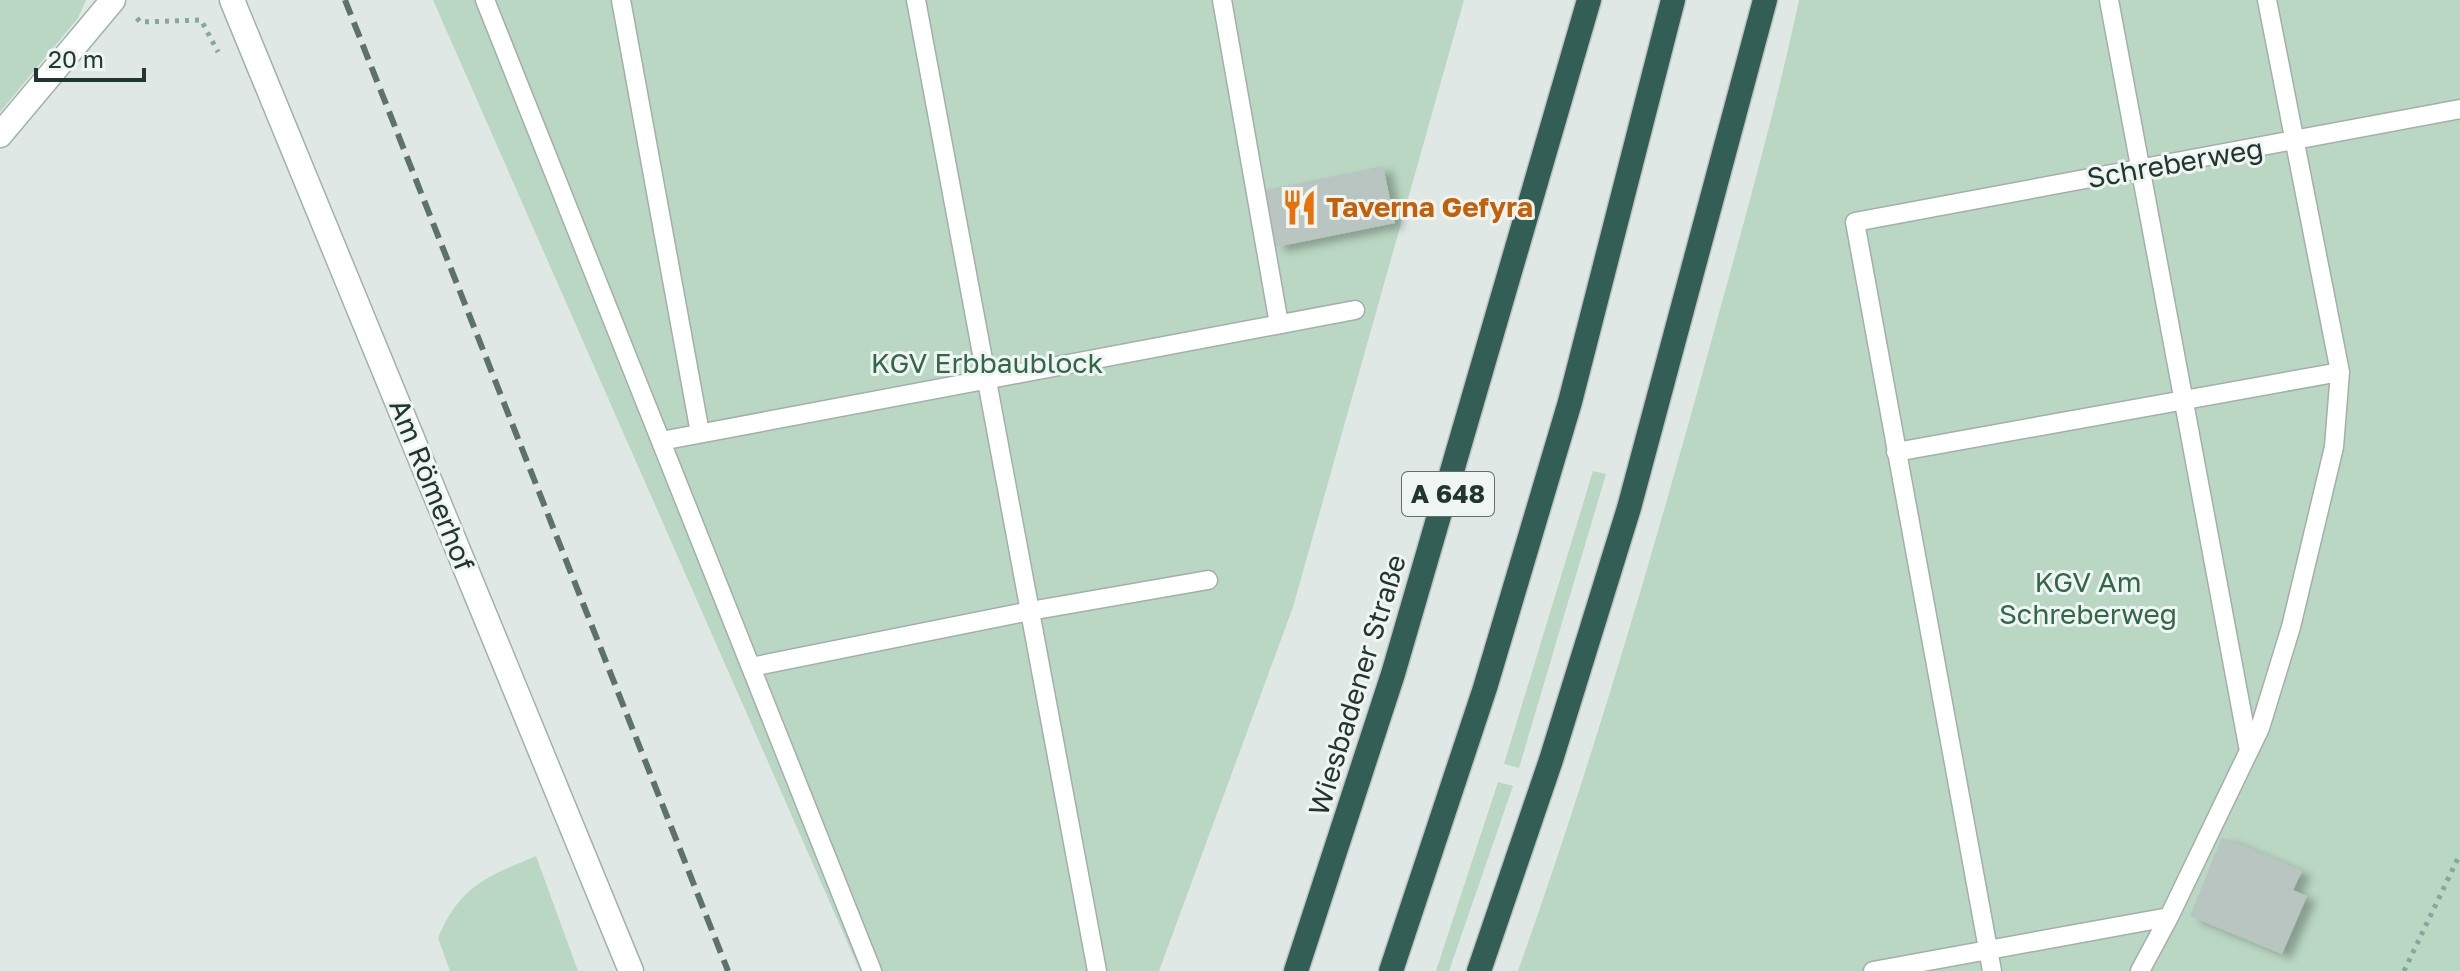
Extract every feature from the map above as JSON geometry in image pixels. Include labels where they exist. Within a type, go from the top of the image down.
[{"type":"highway","name":"Wiesbadener Straße","points":[[1296,971],[1411,615],[1589,0]]},
{"type":"highway","name":"A 648","points":[[1391,971],[1485,688],[1566,417],[1673,0]]},
{"type":"highway","points":[[1479,971],[1551,760],[1629,508],[1765,0]]},
{"type":"main road","points":[[0,135],[113,0]]},
{"type":"main road","name":"Am Römerhof","points":[[232,0],[631,971]]},
{"type":"lane","points":[[485,0],[872,971]]},
{"type":"lane","points":[[621,0],[700,433]]},
{"type":"lane","points":[[916,0],[1097,971]]},
{"type":"lane","points":[[1222,0],[1279,324]]},
{"type":"lane","points":[[2109,0],[2249,751]]},
{"type":"lane","points":[[2140,971],[2260,728],[2291,627],[2334,447],[2340,372],[2267,0]]},
{"type":"lane","name":"Schreberweg","points":[[1896,452],[1855,222],[2460,109]]},
{"type":"lane","points":[[661,441],[1355,310]]},
{"type":"lane","points":[[1992,971],[1896,452],[2340,372]]},
{"type":"lane","points":[[751,667],[1030,611],[1208,580]]},
{"type":"lane","points":[[1873,971],[2169,917]]},
{"type":"path","points":[[2404,971],[2460,854]]},
{"type":"green space","points":[[0,0],[86,0],[78,18],[0,112]]},
{"type":"green space","name":"KGV Erbbaublock","points":[[433,0],[1464,0],[1293,607],[1159,971],[860,971]]},
{"type":"green space","name":"KGV Am Schreberweg","points":[[1799,0],[2460,0],[2460,971],[1518,971],[1594,745],[1662,517],[1755,182]]},
{"type":"green space","points":[[1593,471],[1606,474],[1519,768],[1504,764]]},
{"type":"green space","points":[[1498,782],[1513,786],[1449,971],[1436,971]]},
{"type":"green space","points":[[536,856],[578,971],[450,971],[438,938],[456,906],[476,885]]},
{"type":"building","points":[[1383,166],[1395,223],[1276,247],[1265,190]]},
{"type":"building","points":[[2222,837],[2302,871],[2293,890],[2307,896],[2282,954],[2190,916]]},
{"type":"railway","points":[[345,0],[728,971]]},
{"type":"place","name":"Taverna Gefyra","points":[[1300,207]]}]
